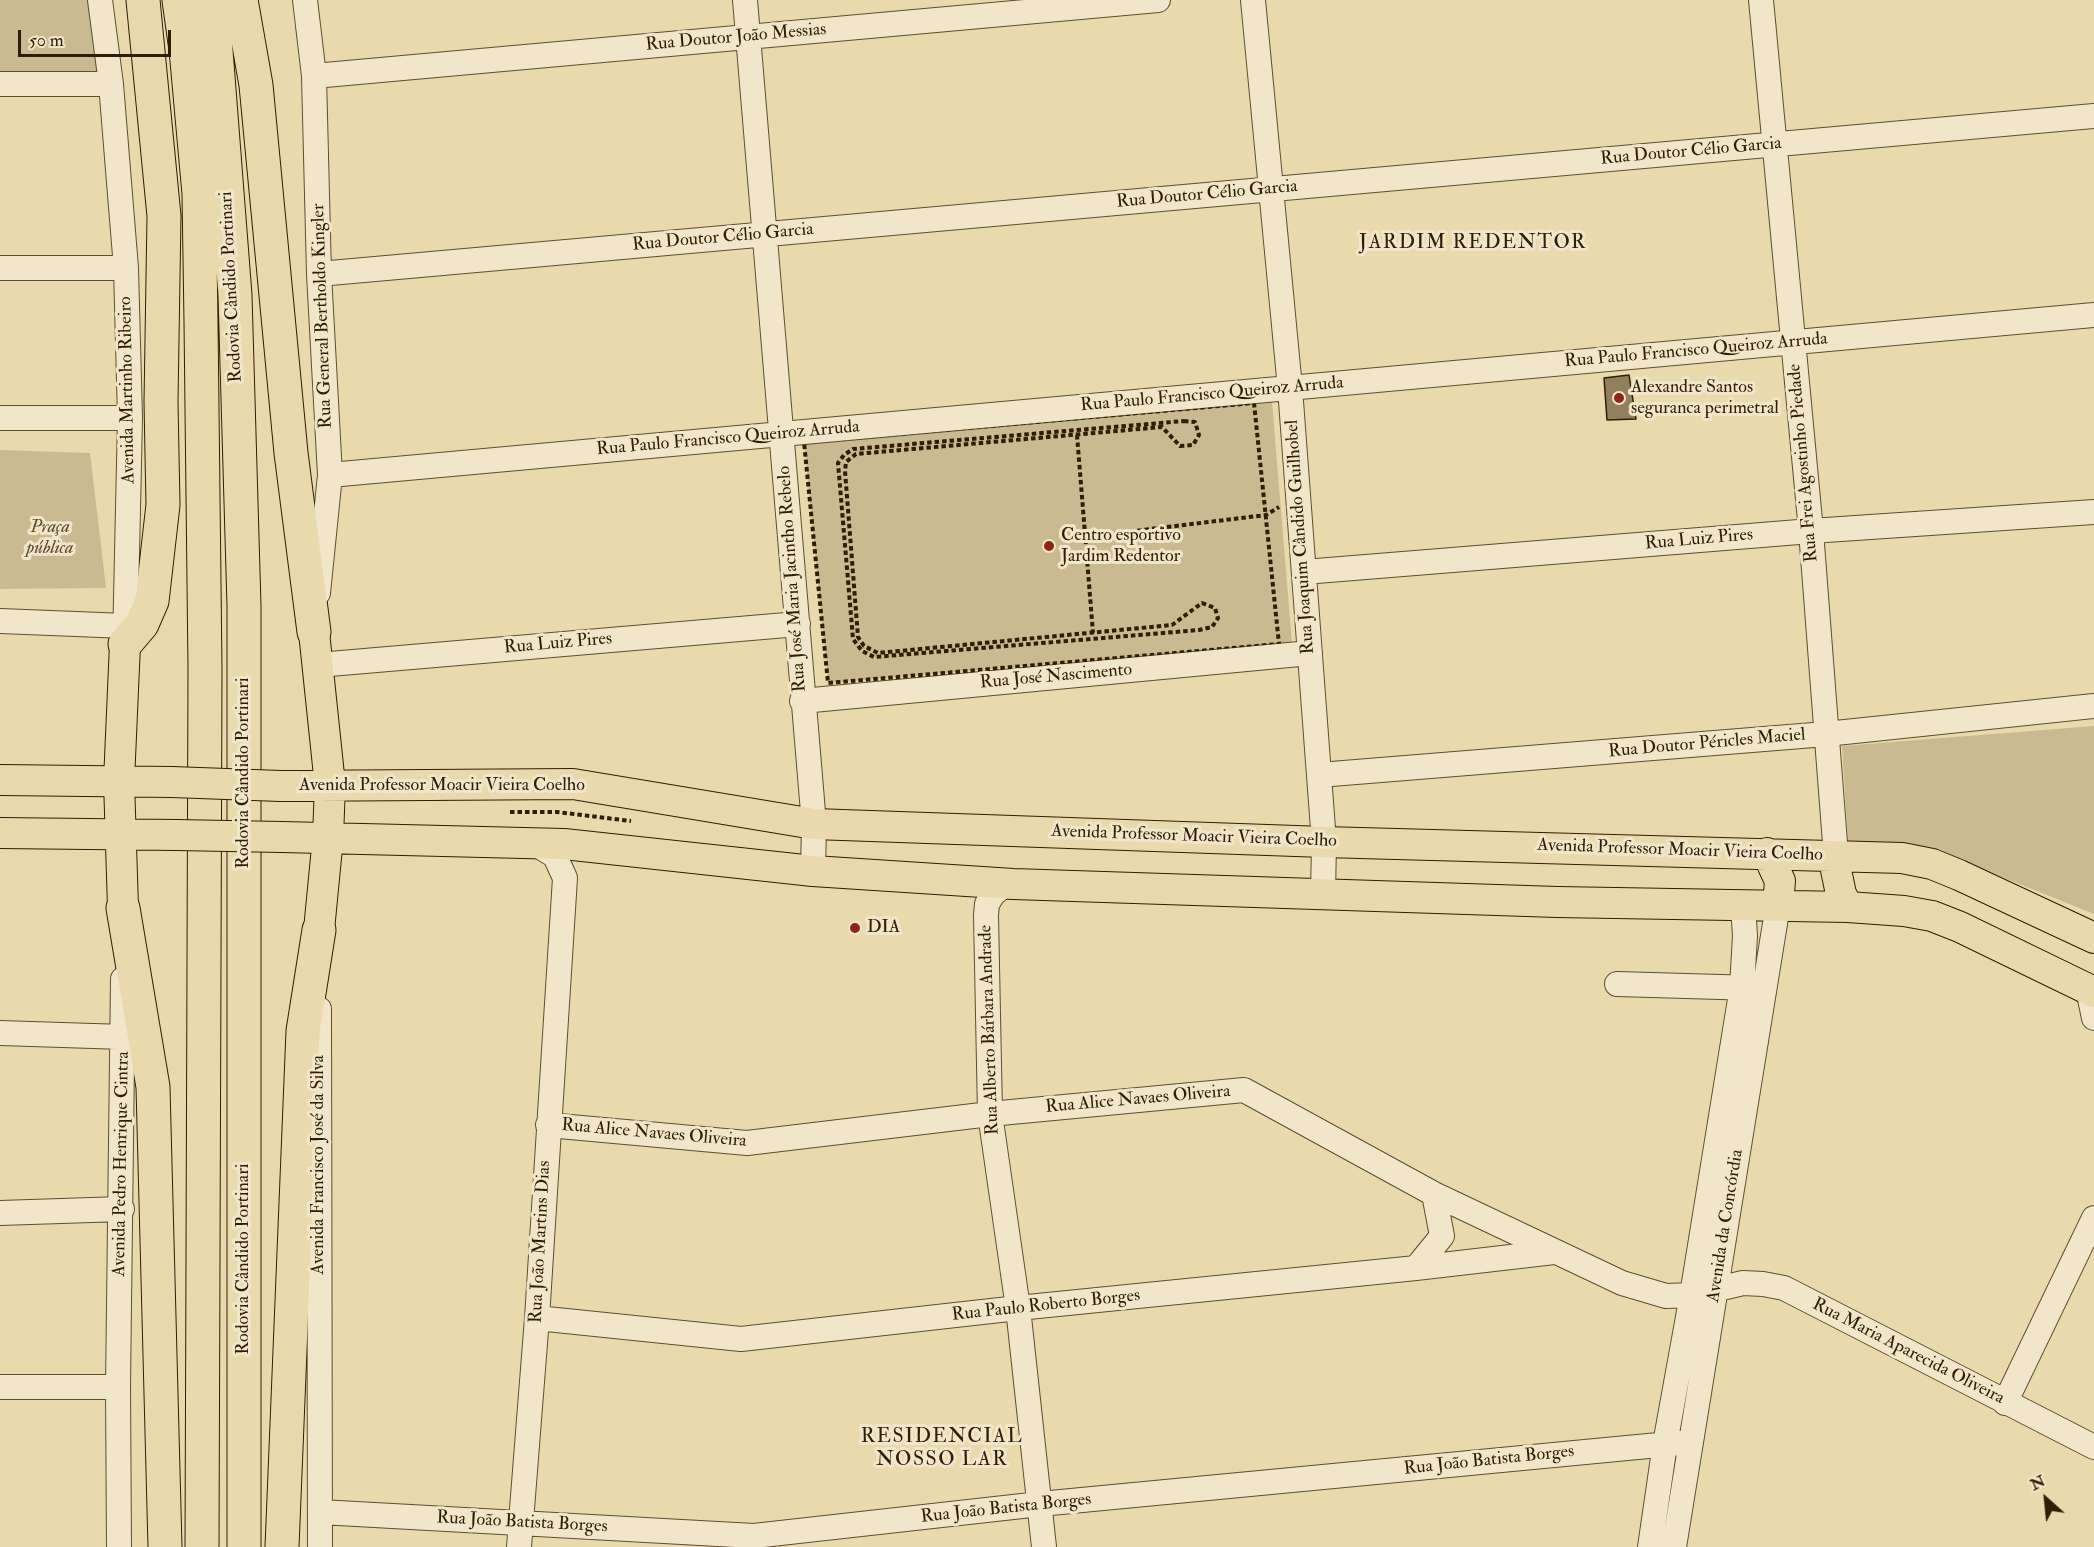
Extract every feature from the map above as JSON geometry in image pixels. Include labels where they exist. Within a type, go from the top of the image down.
[{"type":"highway","points":[[126,635],[142,624],[152,601],[163,505],[161,402],[164,216],[143,0]]},
{"type":"highway","name":"Rodovia Cândido Portinari","points":[[178,0],[186,50],[198,194],[201,310],[205,669],[202,1547]]},
{"type":"highway","name":"Rodovia Cândido Portinari","points":[[210,0],[235,295],[244,606],[244,1547]]},
{"type":"highway","points":[[241,0],[256,85],[291,453],[314,632]]},
{"type":"highway","points":[[123,908],[135,1040],[153,1087],[165,1547]]},
{"type":"highway","points":[[282,1547],[303,1031],[319,930]]},
{"type":"main road","name":"Avenida Francisco José da Silva","points":[[314,632],[330,784],[328,837],[319,930]]},
{"type":"main road","name":"Avenida Martinho Ribeiro","points":[[120,781],[126,635]]},
{"type":"main road","name":"Avenida Professor Moacir Vieira Coelho","points":[[0,780],[281,786],[573,784],[814,824],[1324,842],[1902,858],[1932,864],[2094,938]]},
{"type":"main road","points":[[120,781],[123,908]]},
{"type":"main road","points":[[0,833],[328,837],[564,844],[813,871],[1013,884],[1557,903],[1778,905],[1904,911],[1932,916],[1960,927],[2091,991]]},
{"type":"main road","points":[[1767,853],[1780,881],[1778,905]]},
{"type":"main road","points":[[1836,856],[1836,870],[1841,894],[1848,907]]},
{"type":"street","name":"Avenida Martinho Ribeiro","points":[[100,0],[111,84],[126,268],[130,418],[126,635]]},
{"type":"street","name":"Rua General Bertholdo Kingler","points":[[305,0],[314,75],[319,274],[330,475],[314,632]]},
{"type":"street","name":"Rua José Maria Jacintho Rebelo","points":[[745,0],[814,824],[813,871]]},
{"type":"street","name":"Rua Doutor João Messias","points":[[314,75],[1158,0]]},
{"type":"street","name":"Rua Joaquim Cândido Guilhobel","points":[[1253,0],[1290,388],[1324,842],[1323,895]]},
{"type":"street","name":"Rua Frei Agostinho Piedade","points":[[1761,0],[1811,531],[1836,856]]},
{"type":"street","points":[[0,84],[111,84]]},
{"type":"street","name":"Rua Doutor Célio Garcia","points":[[319,274],[2094,116]]},
{"type":"street","points":[[0,268],[126,268]]},
{"type":"street","name":"Rua Paulo Francisco Queiroz Arruda","points":[[330,475],[2094,315]]},
{"type":"street","points":[[0,418],[130,418]]},
{"type":"street","name":"Rua Luiz Pires","points":[[1304,572],[1811,531],[2094,512]]},
{"type":"street","points":[[0,621],[126,635]]},
{"type":"street","name":"Rua Luiz Pires","points":[[318,664],[798,624]]},
{"type":"street","name":"Rua José Nascimento","points":[[802,701],[1310,653]]},
{"type":"street","name":"Rua Doutor Péricles Maciel","points":[[1319,776],[1826,734],[2094,705]]},
{"type":"street","name":"Rua João Martins Dias","points":[[519,1547],[537,1318],[565,878],[555,856],[534,843]]},
{"type":"street","name":"Rua Alberto Bárbara Andrade","points":[[1013,884],[1002,887],[987,903],[990,1114],[1018,1308],[1044,1547]]},
{"type":"street","name":"Avenida da Concórdia","points":[[1650,1547],[1665,1444],[1692,1295],[1753,988],[1778,905]]},
{"type":"street","name":"Avenida da Concórdia","points":[[1674,1547],[1716,1288],[1753,988],[1740,906]]},
{"type":"street","name":"Avenida Francisco José da Silva","points":[[319,930],[320,1547]]},
{"type":"street","points":[[1617,984],[1753,988]]},
{"type":"street","points":[[2091,991],[2094,1018]]},
{"type":"street","points":[[0,1033],[135,1040]]},
{"type":"street","name":"Avenida Pedro Henrique Cintra","points":[[119,1547],[118,1388],[122,1209],[135,1040]]},
{"type":"street","name":"Rua Alice Navaes Oliveira","points":[[548,1125],[747,1143],[990,1114],[1244,1090],[1434,1194],[1622,1283],[1646,1292],[1666,1296],[1692,1295],[1716,1288]]},
{"type":"street","points":[[1416,1268],[1442,1236],[1434,1194]]},
{"type":"street","points":[[0,1213],[122,1209]]},
{"type":"street","points":[[2005,1403],[2094,1218]]},
{"type":"street","name":"Rua Paulo Roberto Borges","points":[[537,1318],[741,1339],[1554,1252]]},
{"type":"street","name":"Rua Maria Aparecida Oliveira","points":[[1716,1288],[1743,1283],[1784,1288],[2094,1447]]},
{"type":"street","points":[[0,1387],[118,1388]]},
{"type":"street","name":"Rua João Batista Borges","points":[[320,1512],[754,1536],[1040,1504],[1690,1442]]},
{"type":"path","points":[[1254,403],[1266,515],[1279,644],[828,683],[804,442],[1254,403]]},
{"type":"path","points":[[1184,421],[1195,422],[1199,435],[1193,444],[1180,446],[1162,427],[856,454],[846,462],[858,637],[864,646],[878,653],[1093,633],[1172,625],[1202,603],[1215,608],[1218,618],[1212,627],[1199,630],[874,657],[862,651],[853,639],[838,463],[853,449],[1184,421]]},
{"type":"path","points":[[1077,435],[1093,633]]},
{"type":"path","points":[[1085,537],[1266,515],[1298,495]]},
{"type":"green space","points":[[0,0],[91,0],[101,78],[0,78]]},
{"type":"green space","name":"Centro esportivo Jardim Redentor","points":[[1272,402],[1292,643],[828,683],[804,442]]},
{"type":"green space","name":"Praça pública","points":[[0,450],[90,453],[106,588],[0,589]]},
{"type":"green space","points":[[2094,726],[2094,914],[1932,849],[1848,843],[1842,746]]},
{"type":"building","name":"Alexandre Santos seguranca perimetral","points":[[1629,375],[1636,419],[1607,420],[1604,378]]},
{"type":"place","name":"Alexandre Santos seguranca perimetral","points":[[1619,398]]},
{"type":"place","name":"Centro esportivo Jardim Redentor","points":[[1049,546]]},
{"type":"place","name":"DIA","points":[[855,928]]},
{"type":"district","name":"JARDIM REDENTOR","points":[[1473,244]]},
{"type":"district","name":"RESIDENCIAL NOSSO LAR","points":[[942,1450]]}]
